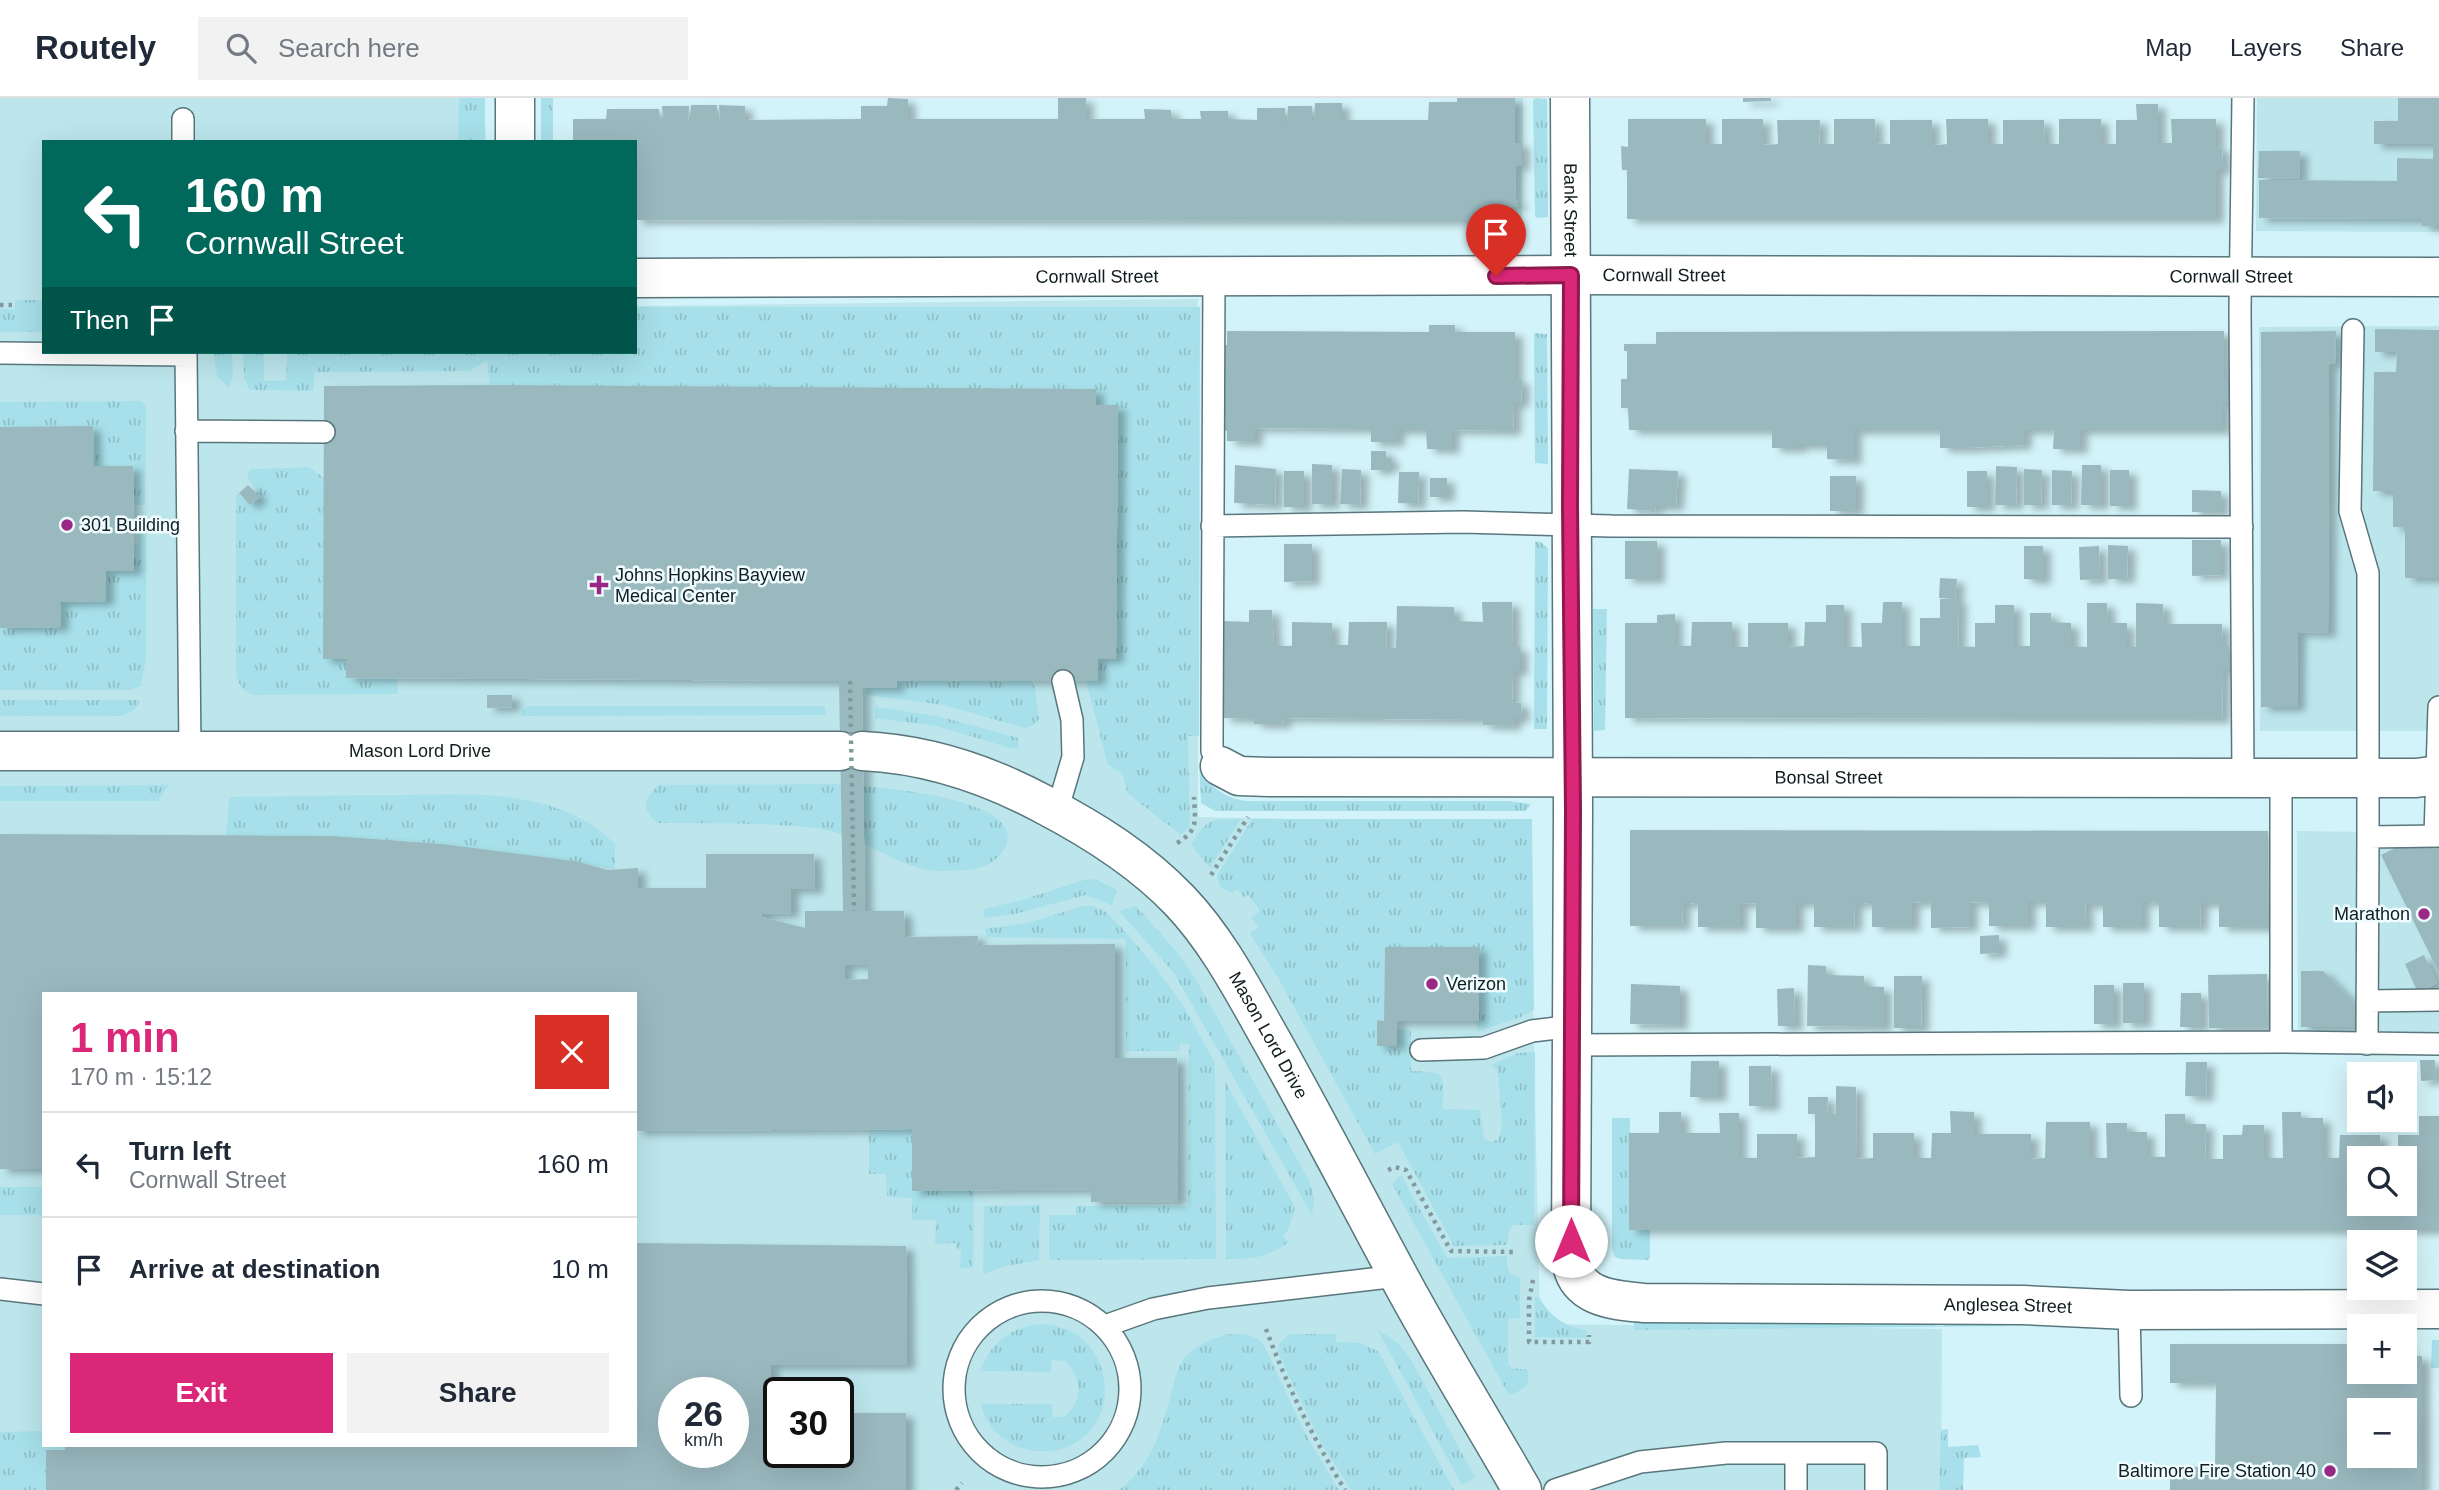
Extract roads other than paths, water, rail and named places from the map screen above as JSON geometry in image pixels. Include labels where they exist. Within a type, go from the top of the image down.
[{"type":"street","points":[[515,98],[515,140]]},
{"type":"street","name":"Bank Street","points":[[1570,98],[1571,1258],[1572,1272],[1581,1286]]},
{"type":"street","name":"Cornwall Street","points":[[637,278],[1571,275],[2439,277]]},
{"type":"street","name":"Mason Lord Drive","points":[[0,751],[851,751],[925,760],[972,772],[1017,790],[1100,836],[1149,871],[1182,903],[1199,925],[1236,978],[1349,1180],[1398,1276],[1522,1490]]},
{"type":"street","name":"Bonsal Street","points":[[1220,766],[1226,771],[1245,777],[2416,778],[2438,775]]},
{"type":"street","name":"Anglesea Street","points":[[1581,1286],[1609,1298],[1644,1303],[2023,1305],[2129,1310],[2439,1309]]},
{"type":"lane","points":[[2242,778],[2240,278],[2244,98]]},
{"type":"lane","points":[[183,119],[183,140]]},
{"type":"lane","points":[[1214,276],[1212,751],[1220,766]]},
{"type":"lane","points":[[2353,330],[2350,512],[2368,573],[2367,1044]]},
{"type":"lane","points":[[0,353],[42,353]]},
{"type":"lane","points":[[186,354],[190,751]]},
{"type":"lane","points":[[186,431],[324,432]]},
{"type":"lane","points":[[1212,526],[1463,522],[1571,525],[2242,527]]},
{"type":"lane","points":[[1057,811],[1073,757],[1073,720],[1063,681]]},
{"type":"lane","points":[[2368,837],[2437,836],[2439,707]]},
{"type":"lane","points":[[2280,777],[2281,1042]]},
{"type":"lane","points":[[2367,1001],[2439,1000]]},
{"type":"lane","points":[[1421,1051],[1484,1048],[1532,1031],[1572,1035],[2439,1044]]},
{"type":"lane","points":[[1105,1326],[1153,1309],[1208,1298],[1398,1276]]},
{"type":"lane","points":[[0,1289],[42,1294]]},
{"type":"lane","points":[[1054,1300],[1081,1309],[1105,1326],[1122,1350],[1130,1378],[1128,1408],[1117,1435],[1098,1457],[1072,1472],[1044,1477],[1015,1474],[989,1460],[969,1439],[956,1413],[953,1385],[960,1356],[975,1331],[997,1312],[1025,1302],[1054,1300]]},
{"type":"lane","points":[[2129,1310],[2132,1396]]},
{"type":"lane","points":[[1555,1490],[1640,1462],[1726,1453],[1876,1453],[1876,1490]]},
{"type":"lane","points":[[1796,1490],[1797,1455]]},
{"type":"place","name":"301 Building","points":[[67,525]]},
{"type":"place","name":"Johns Hopkins Bayview Medical Center","points":[[599,585]]},
{"type":"place","name":"Marathon","points":[[2424,914]]},
{"type":"place","name":"Verizon","points":[[1432,984]]},
{"type":"place","name":"Baltimore Fire Station 40","points":[[2330,1471]]}]
